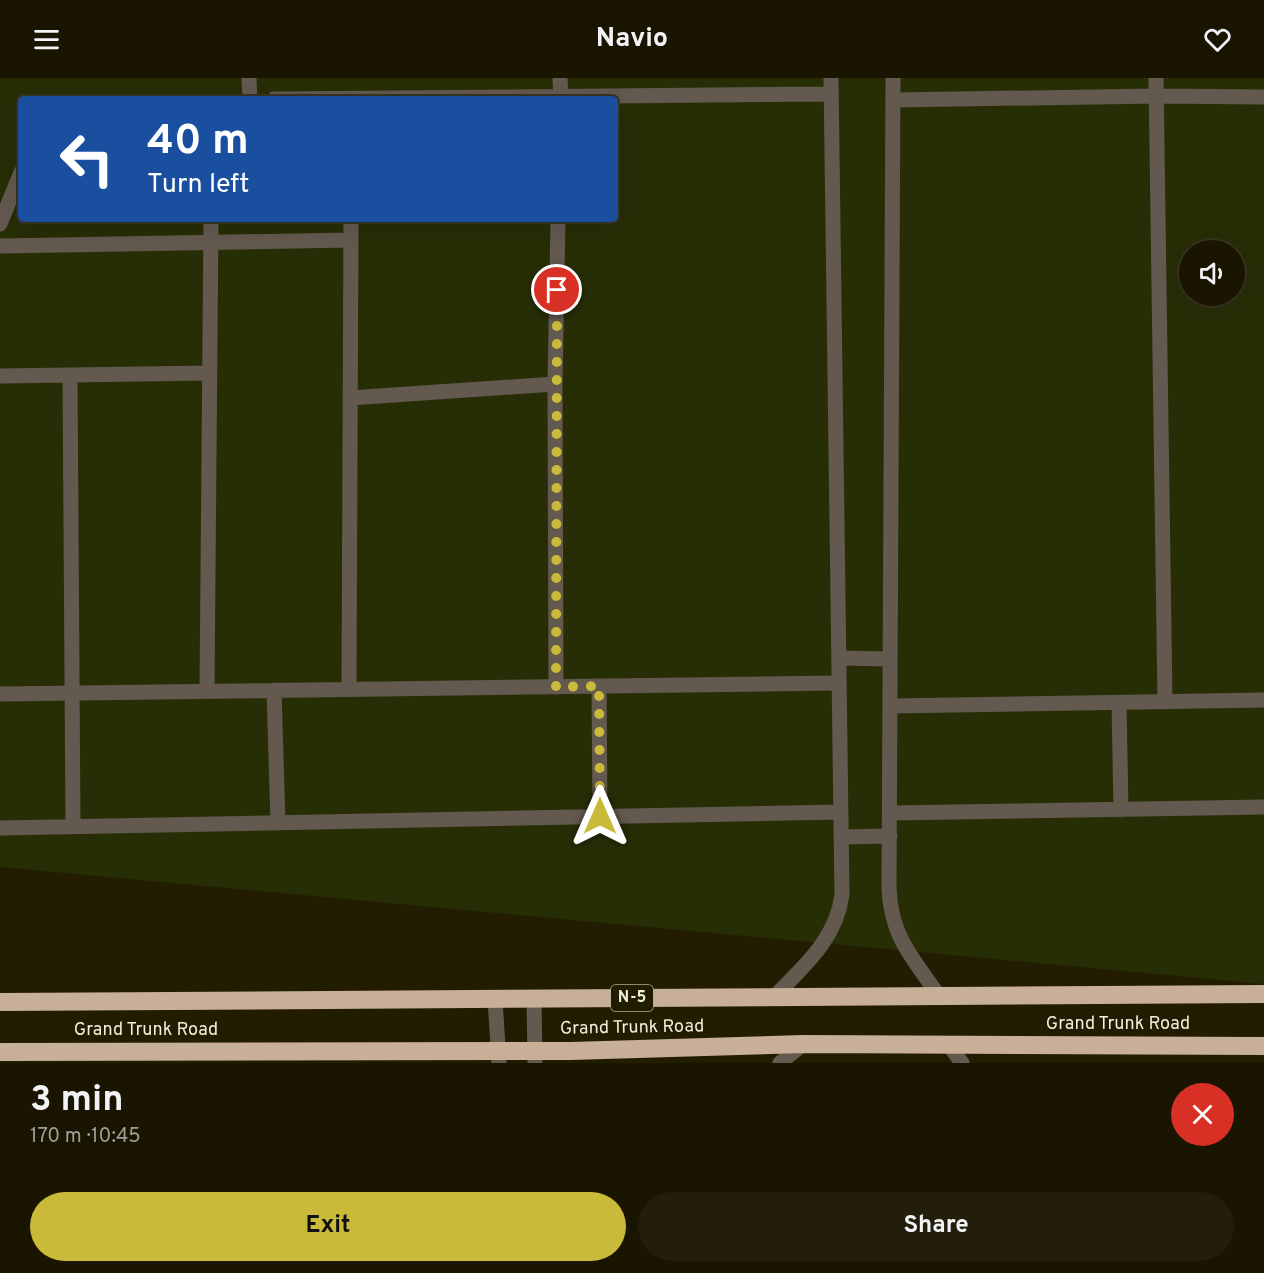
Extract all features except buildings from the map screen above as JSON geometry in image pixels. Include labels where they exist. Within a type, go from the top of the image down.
[{"type":"highway","name":"Grand Trunk Road","points":[[0,1002],[1264,994]]},
{"type":"highway","name":"Grand Trunk Road","points":[[0,1052],[49,1057],[576,1057],[803,1044],[1264,1046]]},
{"type":"street","points":[[249,78],[250,96]]},
{"type":"street","points":[[560,78],[561,96]]},
{"type":"street","points":[[893,78],[889,888],[892,922],[900,939],[939,996]]},
{"type":"street","points":[[1156,78],[1165,702]]},
{"type":"street","points":[[606,96],[831,86],[843,895],[840,915],[820,950],[775,996]]},
{"type":"street","points":[[893,100],[1157,96],[1264,97]]},
{"type":"street","points":[[0,224],[18,179]]},
{"type":"street","points":[[207,691],[211,222]]},
{"type":"street","points":[[349,690],[351,222]]},
{"type":"street","points":[[556,687],[555,384],[558,222]]},
{"type":"street","points":[[0,246],[351,240]]},
{"type":"street","points":[[0,376],[209,373]]},
{"type":"street","points":[[70,375],[73,826]]},
{"type":"street","points":[[350,398],[555,384]]},
{"type":"street","points":[[839,658],[890,659]]},
{"type":"street","points":[[0,694],[839,683]]},
{"type":"street","points":[[599,686],[600,816]]},
{"type":"street","points":[[274,690],[278,823]]},
{"type":"street","points":[[890,706],[1264,700]]},
{"type":"street","points":[[1119,703],[1121,810]]},
{"type":"street","points":[[890,813],[1264,807]]},
{"type":"street","points":[[0,828],[841,812]]},
{"type":"street","points":[[841,837],[890,836]]},
{"type":"street","points":[[495,999],[498,1056]]},
{"type":"street","points":[[534,999],[535,1057]]},
{"type":"street","points":[[780,1063],[803,1044]]},
{"type":"street","points":[[949,1045],[962,1063]]},
{"type":"green space","points":[[0,78],[1264,78],[1264,984],[0,867]]},
{"type":"route","points":[[557,290],[556,687],[599,686],[600,816]]}]
